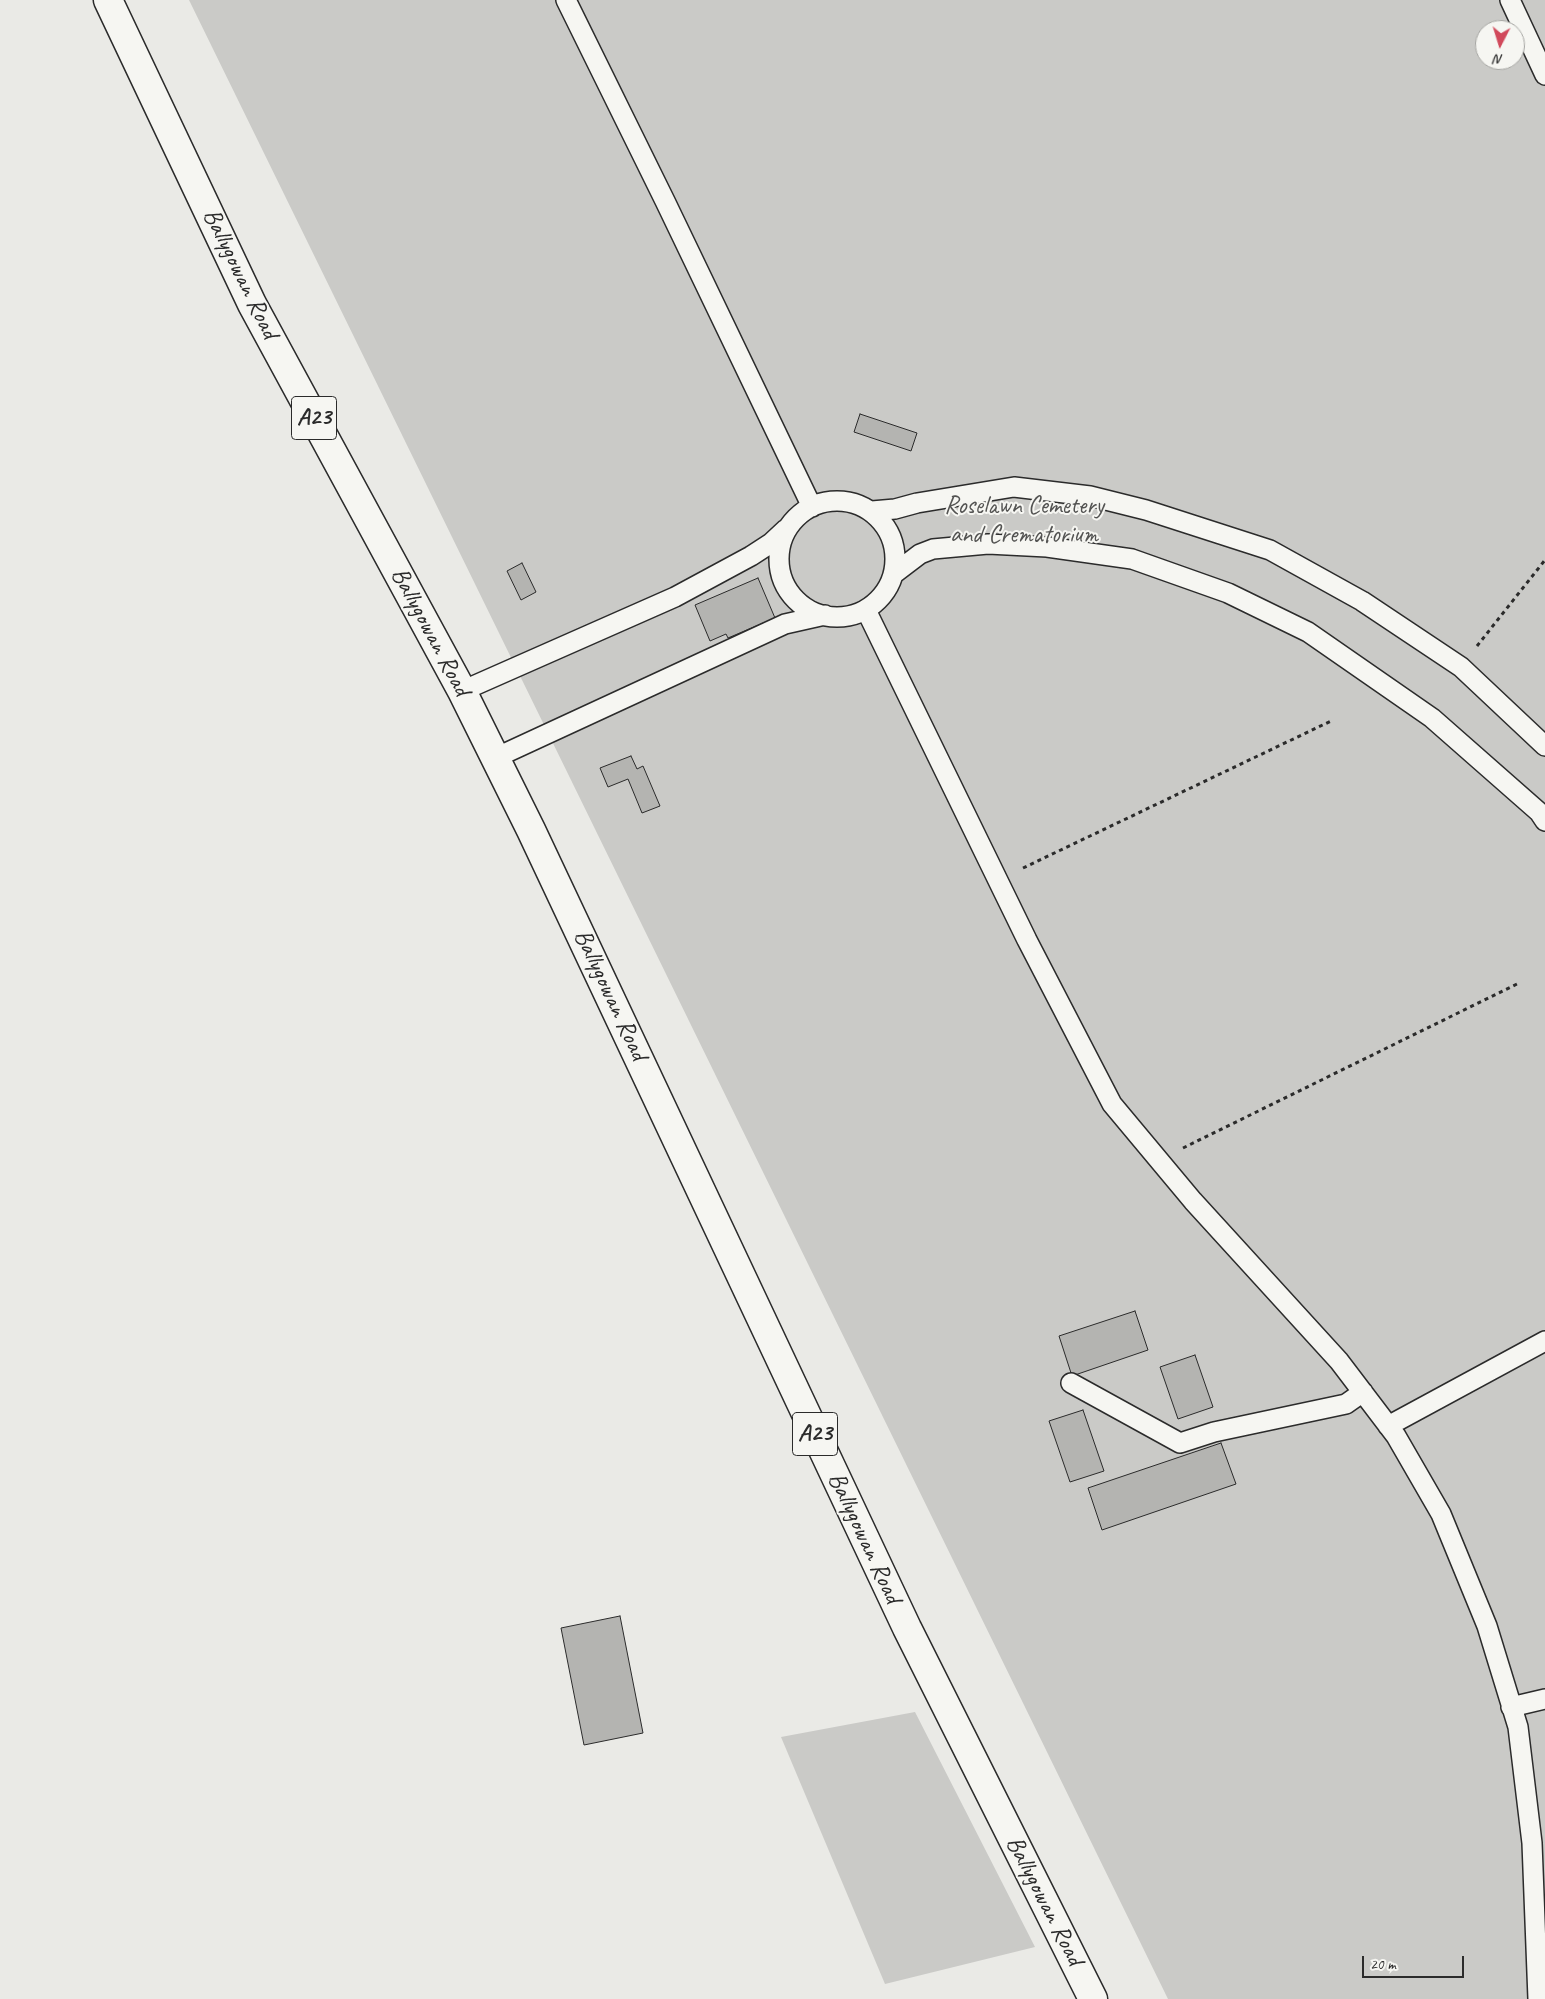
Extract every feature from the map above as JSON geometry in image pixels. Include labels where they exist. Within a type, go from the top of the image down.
[{"type":"main road","name":"Ballygowan Road","points":[[108,0],[252,304],[462,691],[548,864],[907,1628],[1093,1999]]},
{"type":"lane","points":[[566,0],[812,507]]},
{"type":"lane","points":[[1510,0],[1545,75]]},
{"type":"lane","points":[[872,511],[895,509],[916,503],[1014,486],[1090,496],[1137,508],[1270,550],[1362,601],[1461,667],[1545,746]]},
{"type":"lane","points":[[462,691],[675,597],[772,542],[803,511],[825,501],[850,501],[872,511],[889,530],[896,553],[895,573],[886,592],[872,606],[854,615],[834,617],[811,611],[792,596],[781,575],[779,551],[787,528]]},
{"type":"lane","points":[[895,573],[920,554],[933,549],[988,544],[1047,547],[1132,559],[1228,594],[1308,632],[1432,718],[1539,812],[1545,821]]},
{"type":"lane","points":[[866,610],[997,880],[1112,1104],[1193,1201],[1339,1361],[1396,1436],[1441,1514],[1487,1626],[1518,1727],[1532,1843],[1538,1999]]},
{"type":"lane","points":[[495,758],[785,624],[825,615]]},
{"type":"lane","points":[[1388,1426],[1545,1342]]},
{"type":"lane","points":[[1071,1383],[1180,1443],[1214,1432],[1346,1404],[1363,1392]]},
{"type":"lane","points":[[1511,1706],[1545,1699]]},
{"type":"path","points":[[1461,667],[1545,560]]},
{"type":"path","points":[[997,880],[1331,720]]},
{"type":"path","points":[[1159,1160],[1519,983]]},
{"type":"green space","name":"Roselawn Cemetery and Crematorium","points":[[189,0],[1545,0],[1545,1999],[1168,1999]]},
{"type":"green space","points":[[915,1712],[1035,1947],[885,1984],[781,1737]]},
{"type":"building","points":[[860,414],[917,433],[911,451],[854,432]]},
{"type":"building","points":[[522,563],[536,592],[521,600],[507,571]]},
{"type":"building","points":[[758,578],[775,618],[728,638],[726,634],[710,641],[695,605]]},
{"type":"building","points":[[631,756],[637,769],[643,766],[660,806],[642,813],[628,779],[608,787],[600,768]]},
{"type":"building","points":[[1135,1311],[1148,1350],[1072,1376],[1059,1336]]},
{"type":"building","points":[[1195,1355],[1213,1407],[1178,1419],[1160,1367]]},
{"type":"building","points":[[1083,1410],[1104,1471],[1070,1482],[1049,1421]]},
{"type":"building","points":[[1221,1443],[1236,1484],[1102,1530],[1088,1488]]},
{"type":"building","points":[[620,1616],[643,1733],[584,1745],[561,1628]]}]
